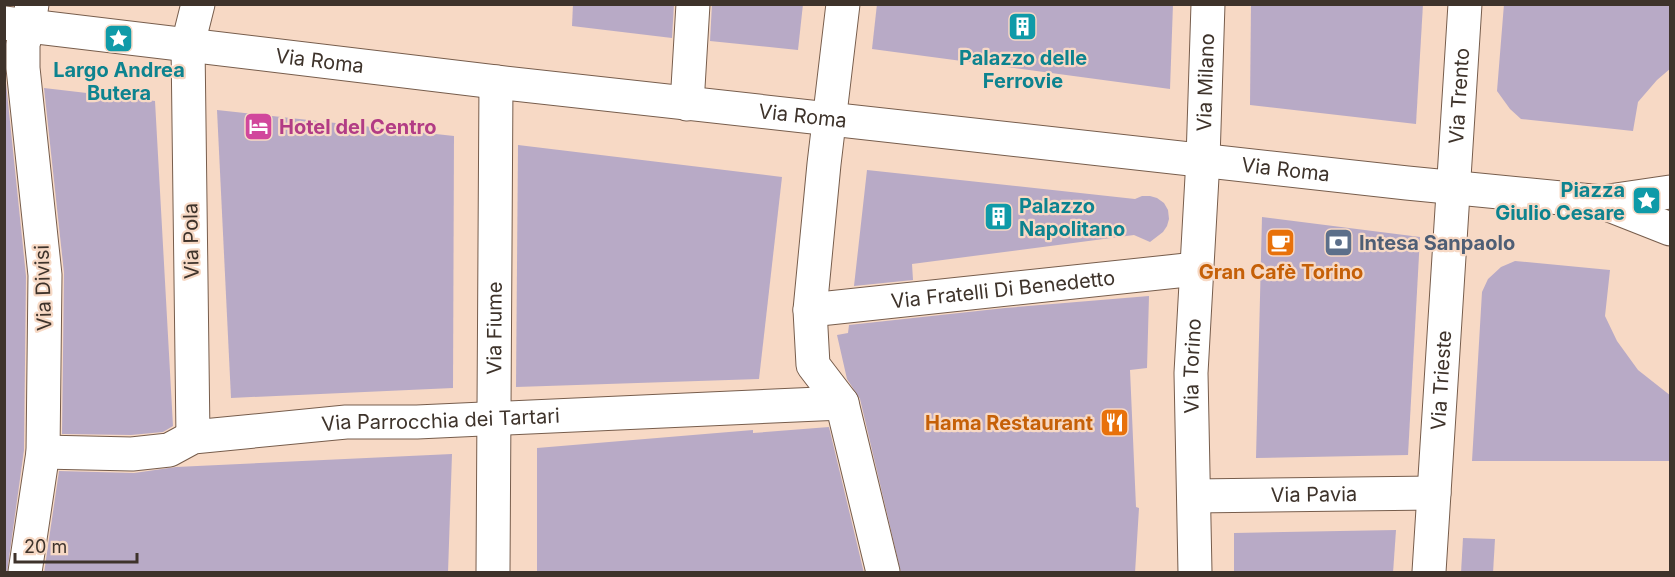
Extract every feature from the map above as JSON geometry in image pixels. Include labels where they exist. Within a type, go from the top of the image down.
[{"type":"street","name":"Via Pola","points":[[193,437],[188,44],[198,4]]},
{"type":"street","points":[[687,104],[693,4]]},
{"type":"street","points":[[843,4],[810,310],[813,365],[842,403],[883,573]]},
{"type":"street","name":"Via Milano","points":[[1203,159],[1208,4]]},
{"type":"street","name":"Via Trento","points":[[1454,188],[1465,4]]},
{"type":"street","name":"Via Roma","points":[[22,17],[188,44],[496,82],[1129,153],[1602,202]]},
{"type":"street","name":"Via Divisi","points":[[22,17],[23,68],[45,276],[43,453],[17,535],[25,573]]},
{"type":"street","name":"Via Fiume","points":[[493,573],[496,82]]},
{"type":"street","name":"Via Torino","points":[[1195,573],[1191,373],[1203,159]]},
{"type":"street","name":"Via Trieste","points":[[1429,573],[1454,188]]},
{"type":"street","points":[[1602,202],[1671,192]]},
{"type":"street","points":[[1602,202],[1671,229]]},
{"type":"street","name":"Via Fratelli Di Benedetto","points":[[810,310],[1196,269]]},
{"type":"street","name":"Via Parrocchia dei Tartari","points":[[43,453],[132,454],[169,450],[193,437],[346,422],[417,422],[842,403]]},
{"type":"street","name":"Via Pavia","points":[[1194,496],[1434,493]]},
{"type":"building","points":[[573,4],[674,4],[672,38],[572,26]]},
{"type":"building","points":[[712,4],[803,4],[798,50],[710,41]]},
{"type":"building","name":"Palazzo delle Ferrovie","points":[[877,4],[1173,4],[1170,89],[872,49]]},
{"type":"building","points":[[1251,4],[1423,4],[1416,124],[1250,105]]},
{"type":"building","points":[[1504,4],[1671,4],[1671,68],[1638,102],[1633,131],[1521,119],[1510,109],[1497,91]]},
{"type":"building","points":[[4,83],[6,83],[26,276],[24,450],[7,573],[4,573]]},
{"type":"building","points":[[44,88],[155,101],[173,426],[163,432],[131,435],[62,434],[64,273]]},
{"type":"building","points":[[217,110],[454,136],[453,388],[231,398]]},
{"type":"building","points":[[518,145],[782,177],[759,379],[516,387]]},
{"type":"building","name":"Palazzo Napolitano","points":[[867,170],[1135,199],[1150,196],[1164,203],[1169,219],[1163,232],[1150,242],[1134,235],[912,264],[913,280],[854,286]]},
{"type":"building","points":[[1262,217],[1420,237],[1408,455],[1256,458]]},
{"type":"building","points":[[1515,261],[1610,270],[1605,316],[1617,341],[1638,370],[1671,396],[1671,461],[1472,461],[1482,292],[1488,279],[1501,267]]},
{"type":"building","points":[[1149,296],[1147,368],[1130,370],[1136,507],[1139,508],[1135,573],[901,573],[860,399],[847,379],[837,335],[848,333],[849,325],[1005,308]]},
{"type":"building","points":[[829,427],[864,573],[537,573],[537,448],[753,430],[753,433]]},
{"type":"building","points":[[452,454],[448,573],[44,573],[59,471],[134,473],[176,467]]},
{"type":"building","points":[[1396,530],[1393,573],[1234,573],[1234,533]]},
{"type":"building","points":[[1463,538],[1495,539],[1493,573],[1461,573]]},
{"type":"place","name":"Palazzo delle Ferrovie","points":[[1023,27]]},
{"type":"place","name":"Largo Andrea Butera","points":[[119,39]]},
{"type":"place","name":"Hotel del Centro","points":[[258,127]]},
{"type":"place","name":"Piazza Giulio Cesare","points":[[1646,201]]},
{"type":"place","name":"Palazzo Napolitano","points":[[998,217]]},
{"type":"place","name":"Gran Cafè Torino","points":[[1281,242]]},
{"type":"place","name":"Intesa Sanpaolo","points":[[1338,243]]},
{"type":"place","name":"Hama Restaurant","points":[[1114,423]]}]
